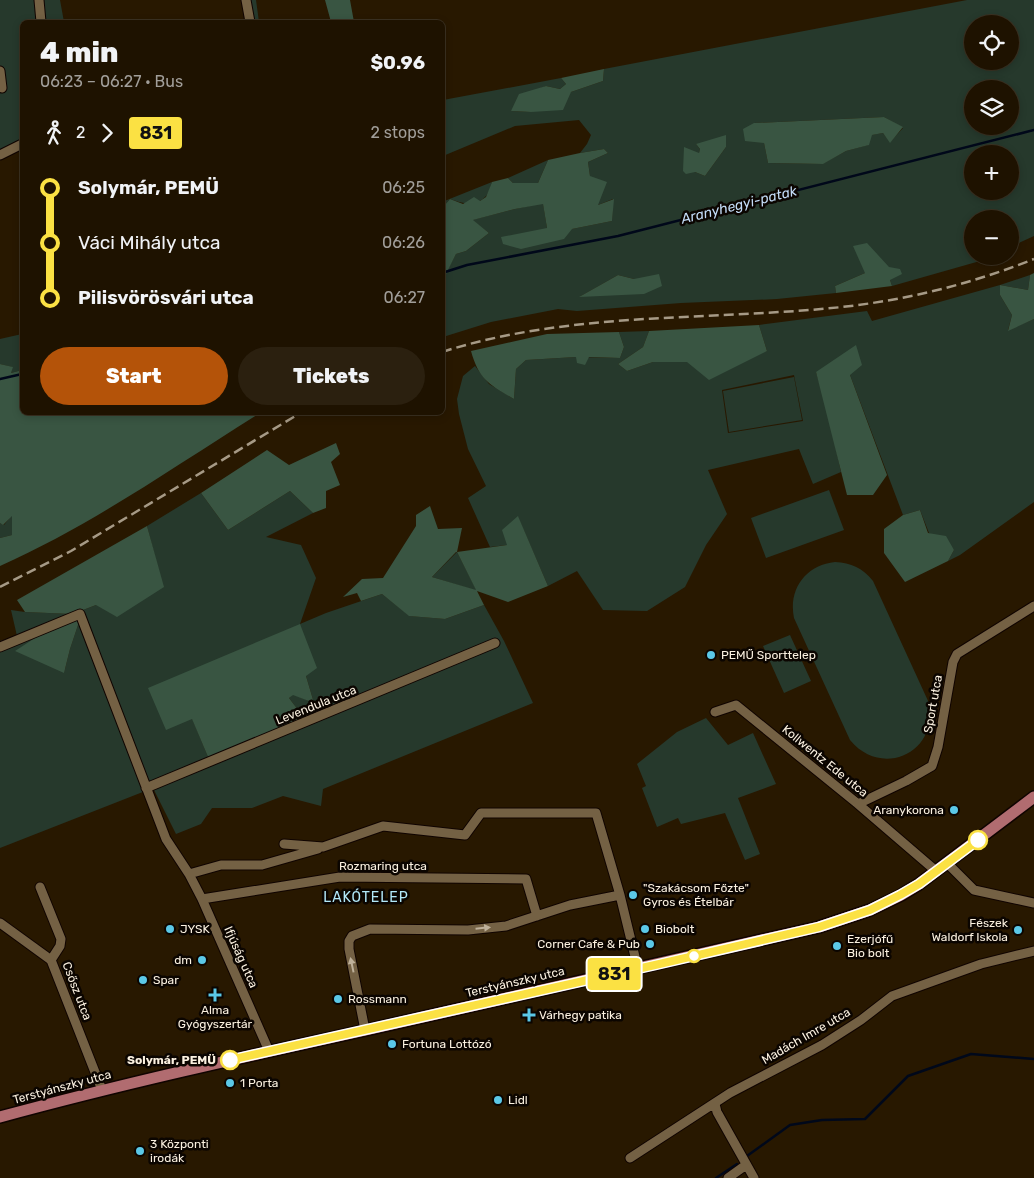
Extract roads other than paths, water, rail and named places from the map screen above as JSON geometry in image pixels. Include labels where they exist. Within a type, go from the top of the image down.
[{"type":"main road","name":"Terstyánszky utca","points":[[0,1117],[102,1090],[269,1051],[819,927],[870,910],[900,895],[947,863],[1034,796]]},
{"type":"street","points":[[39,0],[41,20]]},
{"type":"street","points":[[246,0],[250,20]]},
{"type":"street","points":[[0,72],[2,88]]},
{"type":"street","points":[[0,155],[20,145]]},
{"type":"street","name":"Sport utca","points":[[858,804],[932,766],[938,747],[952,662],[957,654],[1034,606]]},
{"type":"street","name":"Ifjúság utca","points":[[0,647],[80,614],[166,839],[189,874],[202,899],[269,1051]]},
{"type":"street","name":"Levendula utca","points":[[146,788],[495,643]]},
{"type":"street","name":"Kollwentz Ede utca","points":[[714,712],[736,705],[858,804],[936,871]]},
{"type":"street","name":"Rozmaring utca","points":[[189,874],[221,865],[262,865],[323,847],[383,826],[465,835],[481,812],[596,813],[620,895]]},
{"type":"street","name":"Rozmaring utca","points":[[284,844],[323,847]]},
{"type":"street","points":[[947,863],[974,890],[1034,903]]},
{"type":"street","name":"Rozmaring utca","points":[[202,899],[340,877],[526,879],[537,916]]},
{"type":"street","points":[[40,887],[61,939],[60,946],[51,960]]},
{"type":"street","points":[[366,1030],[349,949],[349,941],[352,936],[370,929],[468,930],[506,926],[570,905],[620,895],[638,969]]},
{"type":"street","name":"Csősz utca","points":[[0,923],[51,960],[102,1090]]},
{"type":"street","name":"Madách Imre utca","points":[[630,1158],[730,1093],[822,1044],[861,1020],[892,996],[981,964],[1034,951]]},
{"type":"street","points":[[715,1104],[717,1112],[754,1178]]},
{"type":"street","points":[[728,1178],[746,1166]]},
{"type":"waterway","name":"Aranyhegyi-patak","points":[[445,272],[467,265],[618,236],[1034,130]]},
{"type":"waterway","name":"Aranyhegyi-patak","points":[[0,379],[20,374]]},
{"type":"waterway","points":[[747,1156],[790,1125],[822,1120],[865,1119],[908,1076],[971,1054],[1034,1059]]},
{"type":"waterway","points":[[716,1178],[737,1164]]},
{"type":"railway","points":[[445,351],[488,339],[535,330],[583,324],[821,309],[903,298],[956,285],[1034,259]]},
{"type":"railway","points":[[0,587],[71,551],[297,415]]},
{"type":"place","name":"PEMŰ Sporttelep","points":[[711,655]]},
{"type":"place","name":"Aranykorona","points":[[954,810]]},
{"type":"place","name":"\"Szakácsom Főzte\" Gyros és Ételbár","points":[[633,895]]},
{"type":"place","name":"JYSK","points":[[170,929]]},
{"type":"place","name":"Biobolt","points":[[645,929]]},
{"type":"place","name":"Fészek Waldorf Iskola","points":[[1018,930]]},
{"type":"place","name":"Corner Cafe & Pub","points":[[650,944]]},
{"type":"place","name":"Ezerjófű Bio bolt","points":[[837,946]]},
{"type":"place","name":"dm","points":[[202,960]]},
{"type":"place","name":"Spar","points":[[143,980]]},
{"type":"place","name":"Alma Gyógyszertár","points":[[215,995]]},
{"type":"place","name":"Rossmann","points":[[338,999]]},
{"type":"place","name":"Várhegy patika","points":[[529,1015]]},
{"type":"place","name":"Fortuna Lottózó","points":[[392,1044]]},
{"type":"place","name":"Solymár, PEMÜ","points":[[230,1060]]},
{"type":"place","name":"1 Porta","points":[[230,1083]]},
{"type":"place","name":"Lidl","points":[[498,1100]]},
{"type":"place","name":"3 Központi irodák","points":[[140,1151]]},
{"type":"district","name":"LAKÓTELEP","points":[[366,897]]}]
